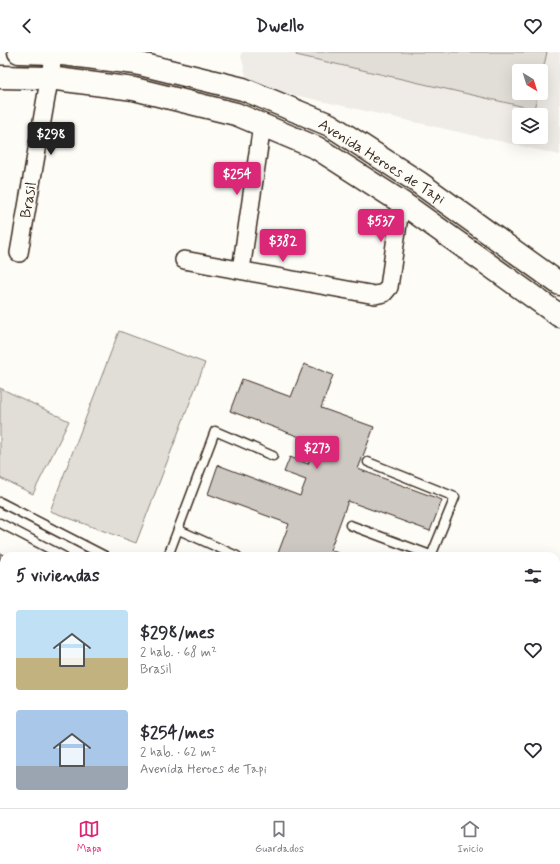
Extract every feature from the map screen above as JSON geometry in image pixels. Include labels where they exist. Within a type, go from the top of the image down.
[{"type":"main road","name":"Avenida Heroes de Tapi","points":[[19,52],[54,53],[136,63],[243,89],[330,125],[418,182],[560,284]]},
{"type":"main road","name":"Avenida Heroes de Tapi","points":[[0,77],[49,78],[134,89],[236,114],[316,148],[401,202],[560,316]]},
{"type":"street","name":"Brasil","points":[[19,253],[54,53]]},
{"type":"street","points":[[241,270],[262,125]]},
{"type":"street","points":[[184,260],[375,295],[384,293],[389,287],[401,202]]},
{"type":"lane","points":[[170,552],[215,431],[273,456]]},
{"type":"lane","points":[[368,462],[455,496],[433,552]]},
{"type":"lane","points":[[0,502],[97,552]]},
{"type":"lane","points":[[0,523],[55,552]]},
{"type":"lane","points":[[350,525],[421,552]]},
{"type":"lane","points":[[178,530],[228,552]]},
{"type":"shaded area","points":[[242,52],[560,52],[560,155],[268,89],[247,79],[241,56]]},
{"type":"shaded area","points":[[297,52],[547,52],[544,64],[512,64],[512,100],[536,100],[534,108],[296,55]]},
{"type":"shaded area","points":[[119,331],[205,363],[136,543],[50,511]]},
{"type":"shaded area","points":[[0,388],[69,421],[33,494],[0,478]]},
{"type":"building","points":[[304,364],[333,375],[321,408],[374,427],[358,469],[442,500],[430,531],[348,501],[330,550],[335,552],[278,552],[289,524],[208,494],[218,465],[300,496],[306,480],[284,472],[290,457],[308,464],[316,443],[230,411],[242,379],[291,397]]}]
